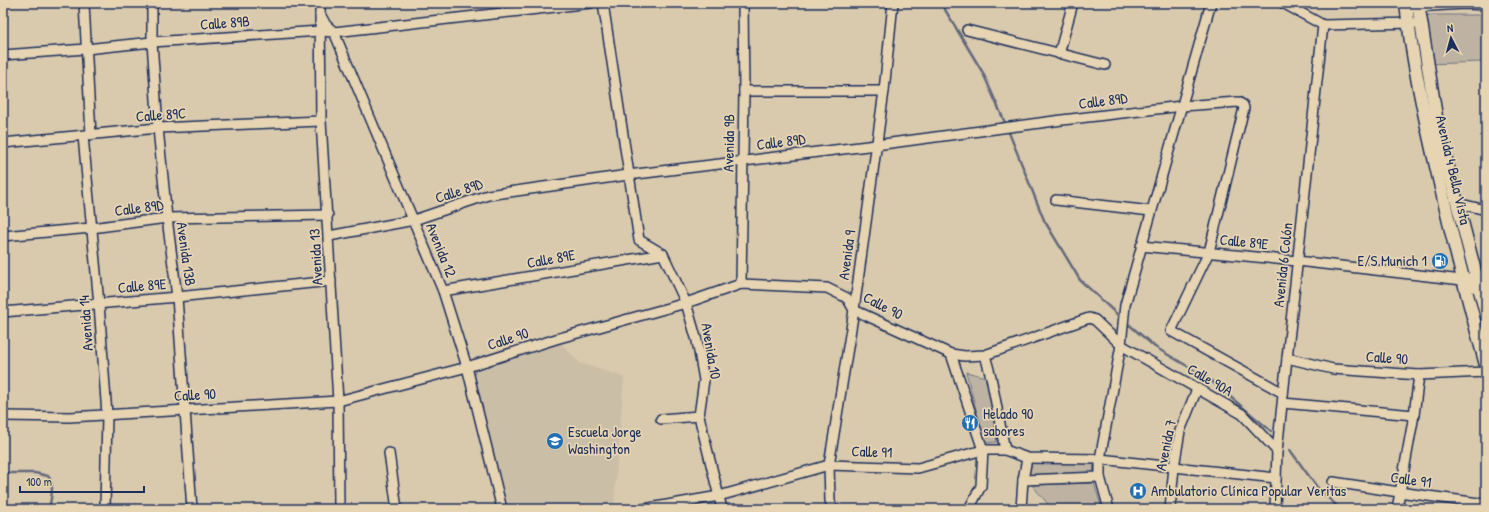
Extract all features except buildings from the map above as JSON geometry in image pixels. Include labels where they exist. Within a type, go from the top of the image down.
[{"type":"street","name":"Avenida 14","points":[[84,3],[91,228],[99,304],[107,415],[105,509]]},
{"type":"street","name":"Avenida 13B","points":[[152,3],[152,42],[158,128],[166,218],[178,297],[192,509]]},
{"type":"street","name":"Avenida 13","points":[[320,3],[321,121],[328,215],[338,401],[339,509]]},
{"type":"street","name":"Calle 89B","points":[[3,55],[86,49],[152,42],[320,31],[334,32],[591,3]]},
{"type":"street","points":[[603,3],[638,240],[663,254]]},
{"type":"street","name":"Avenida 9B","points":[[741,284],[744,92],[743,3]]},
{"type":"street","name":"Avenida 9","points":[[833,509],[830,501],[828,465],[854,310],[884,90],[893,3]]},
{"type":"street","points":[[1059,54],[1073,3]]},
{"type":"street","points":[[1109,509],[1100,477],[1100,460],[1121,345],[1125,305],[1211,3]]},
{"type":"street","points":[[1283,3],[1323,25],[1420,22]]},
{"type":"street","points":[[1412,5],[1486,5]]},
{"type":"street","name":"Avenida 4 Bella Vista","points":[[1412,5],[1420,22],[1438,129],[1457,203],[1481,276],[1486,314]]},
{"type":"street","name":"Avenida 4 Bella Vista","points":[[1412,5],[1408,23],[1428,131],[1462,280],[1486,365]]},
{"type":"street","name":"Avenida 12","points":[[320,14],[326,25],[334,32],[443,291],[467,367],[502,509]]},
{"type":"street","name":"Avenida 6 Colón","points":[[1275,509],[1277,451],[1323,25]]},
{"type":"street","points":[[967,30],[1105,65]]},
{"type":"street","points":[[744,92],[884,90]]},
{"type":"street","name":"Calle 89D","points":[[329,236],[414,220],[488,195],[628,175],[876,145],[1054,121],[1235,101],[1241,104],[1244,108],[1209,252]]},
{"type":"street","name":"Calle 89C","points":[[3,143],[158,128],[321,121]]},
{"type":"street","points":[[1056,200],[1151,211]]},
{"type":"street","points":[[1457,203],[1486,210]]},
{"type":"street","name":"Calle 89D","points":[[3,236],[91,228],[166,218],[328,215]]},
{"type":"street","name":"Calle 89E","points":[[1141,246],[1298,261],[1462,280]]},
{"type":"street","points":[[1209,252],[1171,331],[1283,398],[1414,415]]},
{"type":"street","name":"Calle 89E","points":[[443,291],[663,254]]},
{"type":"street","name":"Avenida 10","points":[[663,254],[686,303],[697,341],[704,380],[699,416],[722,509]]},
{"type":"street","points":[[1462,280],[1481,276]]},
{"type":"street","points":[[1462,280],[1482,292]]},
{"type":"street","name":"Calle 89E","points":[[3,312],[178,297],[331,281]]},
{"type":"street","name":"Calle 90","points":[[3,416],[70,417],[338,401],[467,367],[556,339],[686,303],[741,284],[827,288],[847,298],[854,310],[951,354],[984,356],[999,350]]},
{"type":"street","name":"Calle 90A","points":[[999,350],[1089,318],[1095,320],[1121,345],[1242,414],[1277,451]]},
{"type":"street","points":[[951,354],[983,450],[981,486],[969,509]]},
{"type":"street","points":[[984,356],[991,376],[1005,450]]},
{"type":"street","name":"Calle 90","points":[[1287,358],[1333,369],[1419,375],[1486,372]]},
{"type":"street","points":[[1397,509],[1414,415],[1419,375]]},
{"type":"street","name":"Avenida 7","points":[[1170,509],[1174,467],[1180,431],[1198,389]]},
{"type":"street","points":[[661,420],[699,416]]},
{"type":"street","name":"Calle 91","points":[[644,509],[718,496],[828,465],[918,468],[983,450],[1005,450],[1027,458],[1100,460],[1276,478]]},
{"type":"street","points":[[389,452],[397,509]]},
{"type":"street","points":[[1021,509],[1023,480],[1027,458]]},
{"type":"street","points":[[1023,480],[1100,477]]},
{"type":"street","name":"Calle 91","points":[[1333,482],[1486,504]]},
{"type":"shaded area","points":[[1423,15],[1481,15],[1486,17],[1486,48],[1482,62],[1427,64]]},
{"type":"shaded area","name":"Escuela Jorge Washington","points":[[561,343],[580,363],[624,377],[614,505],[588,509],[509,509],[472,372]]},
{"type":"shaded area","points":[[966,372],[990,378],[997,442],[985,443]]},
{"type":"shaded area","points":[[1032,462],[1094,463],[1093,473],[1029,475]]},
{"type":"shaded area","points":[[1094,483],[1102,509],[1052,509],[1032,485]]},
{"type":"waterway","points":[[941,3],[983,73],[1006,125]]},
{"type":"waterway","points":[[1008,130],[1044,220],[1080,280],[1121,318]]},
{"type":"waterway","points":[[1126,322],[1155,347],[1209,379],[1271,431]]},
{"type":"waterway","points":[[1290,450],[1317,487],[1340,509]]},
{"type":"waterway","points":[[3,473],[35,473],[48,476],[52,487],[49,509]]},
{"type":"waterway","points":[[136,505],[137,509]]},
{"type":"place","name":"E/S Munich 1","points":[[1440,261]]},
{"type":"place","name":"Helado 90 sabores","points":[[970,423]]},
{"type":"place","name":"Escuela Jorge Washington","points":[[555,441]]},
{"type":"place","name":"Ambulatorio Clínica Popular Veritas","points":[[1138,491]]}]
